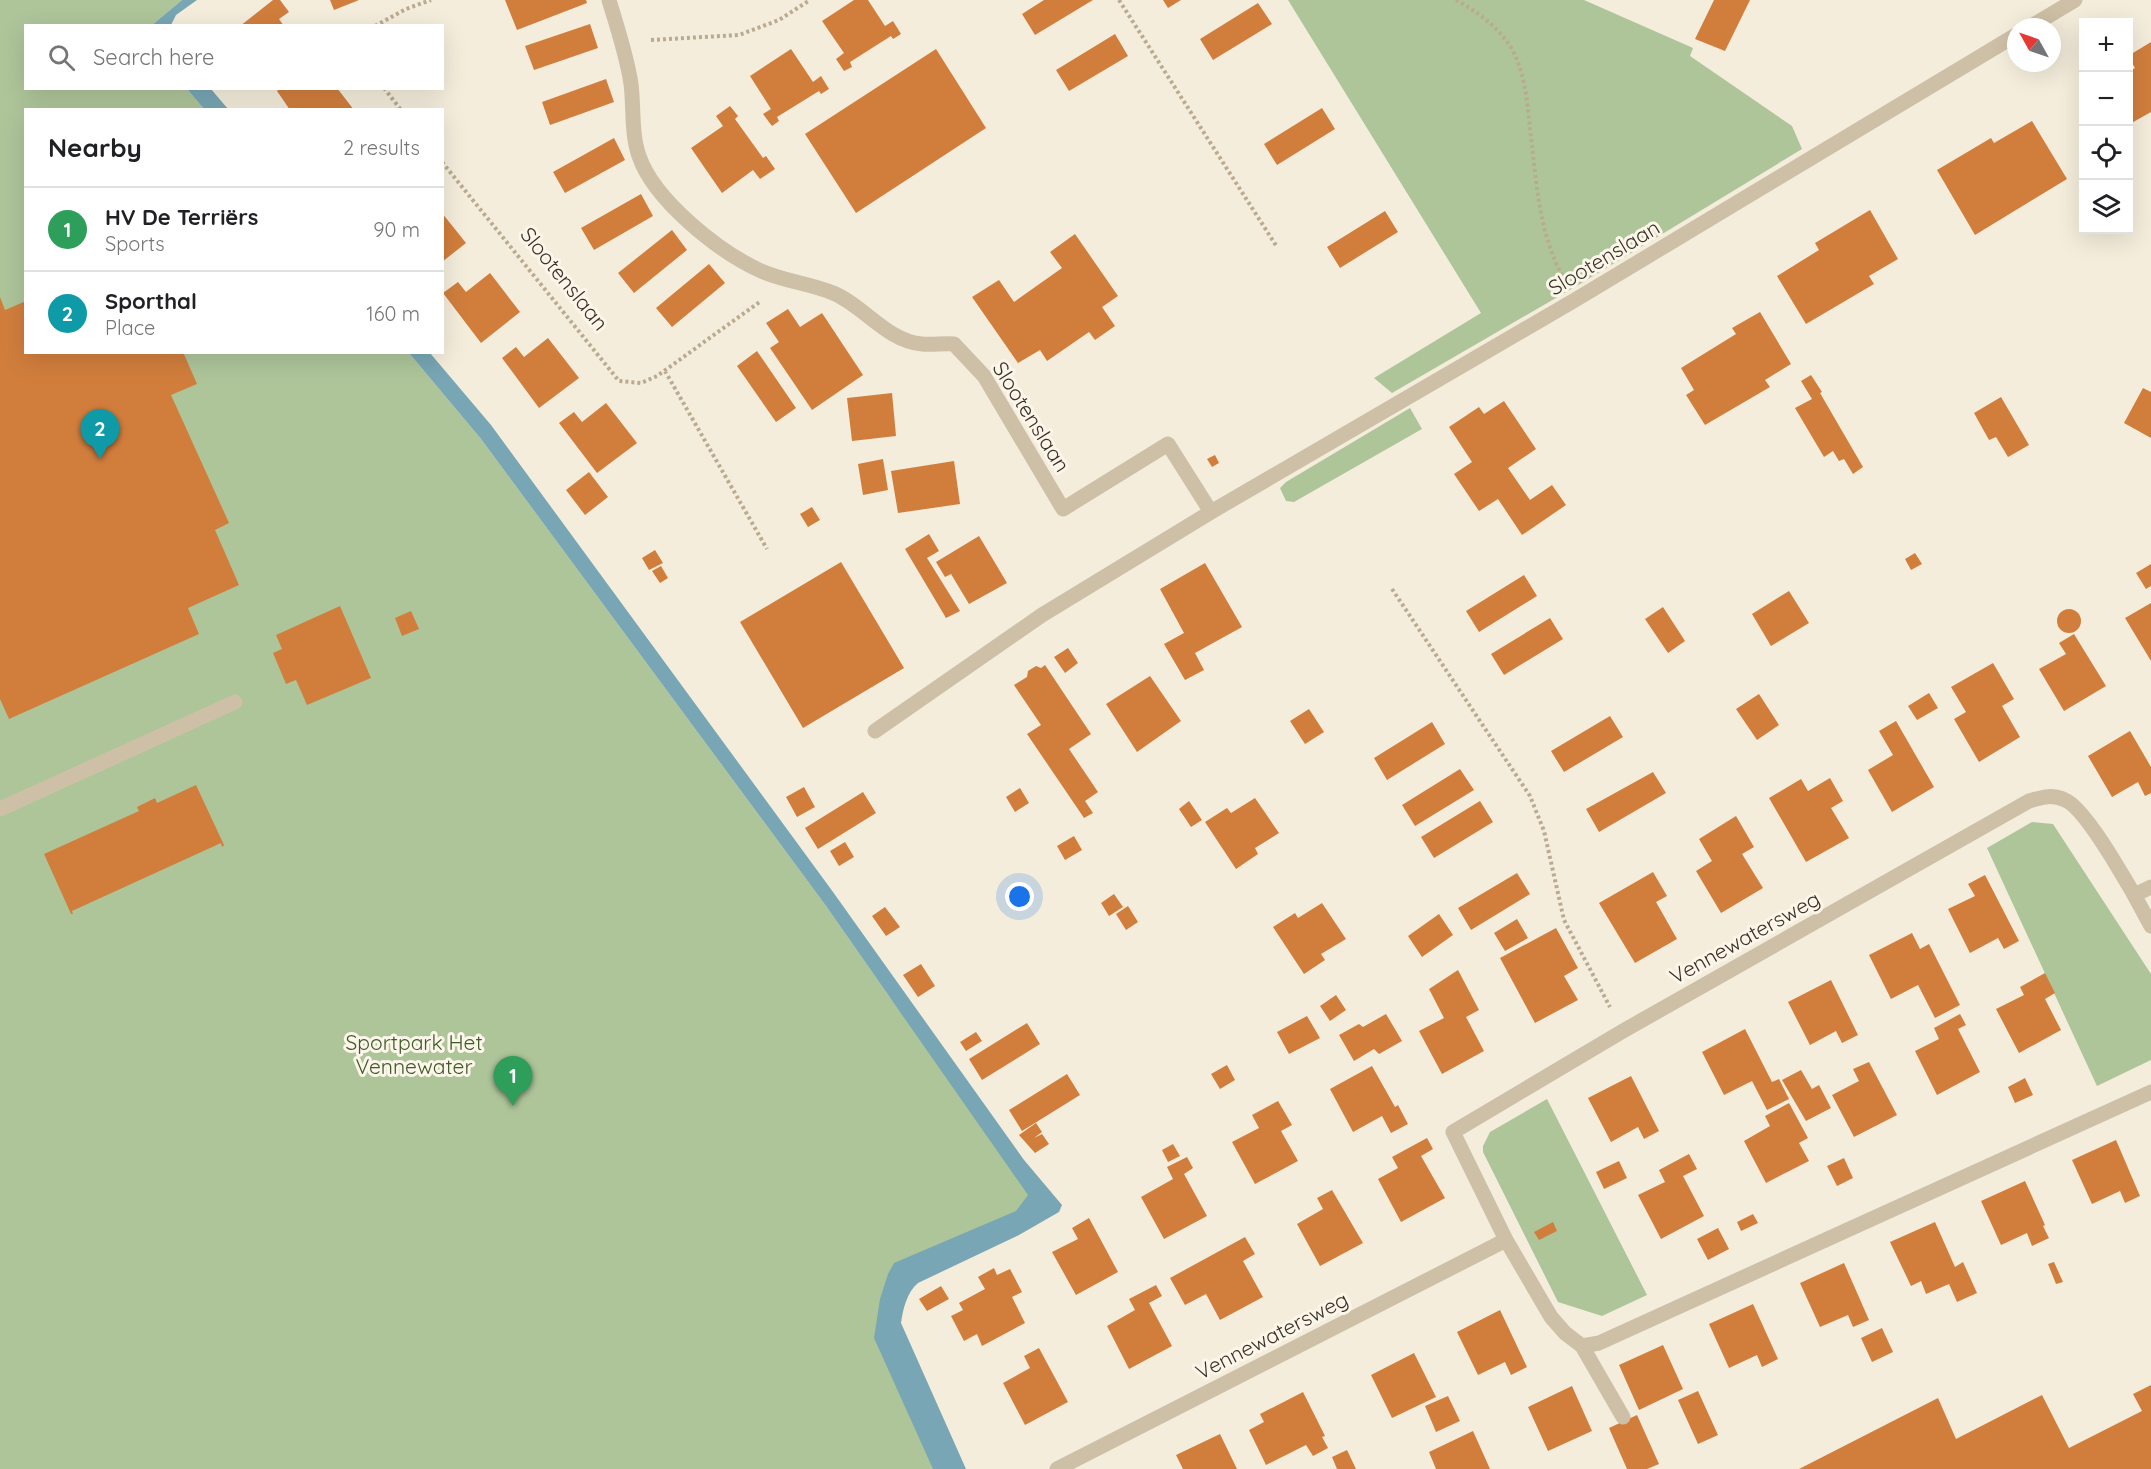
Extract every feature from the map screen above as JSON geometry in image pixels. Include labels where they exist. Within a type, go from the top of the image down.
[{"type":"street","name":"Slootenslaan","points":[[609,0],[630,83],[632,123],[639,156],[651,182],[680,213],[722,250],[760,271],[846,298],[890,333],[921,344],[954,344],[984,376],[1063,509],[1168,444],[1211,512]]},
{"type":"street","points":[[2045,18],[2074,0]]},
{"type":"street","name":"Slootenslaan","points":[[875,731],[1042,615],[1211,512],[1575,300],[2007,40]]},
{"type":"street","points":[[0,809],[235,702]]},
{"type":"street","name":"Vennewatersweg","points":[[1623,1417],[1582,1346],[1565,1333],[1551,1317],[1506,1240],[1453,1132],[1623,1031],[2029,801],[2048,795],[2067,800],[2085,817],[2151,926]]},
{"type":"street","points":[[2134,895],[2151,887]]},
{"type":"street","points":[[1582,1346],[1599,1343],[2151,1092]]},
{"type":"street","name":"Vennewatersweg","points":[[1057,1469],[1506,1240]]},
{"type":"path","points":[[379,24],[406,9],[431,0]]},
{"type":"path","points":[[620,42],[739,35],[779,20],[810,0]]},
{"type":"path","points":[[1119,0],[1277,247]]},
{"type":"path","points":[[1456,0],[1492,25],[1510,47],[1520,67],[1546,238],[1554,261],[1575,300]]},
{"type":"path","points":[[385,90],[399,108]]},
{"type":"path","name":"Slootenslaan","points":[[444,164],[619,381],[642,383],[665,371],[758,304],[766,296],[776,276]]},
{"type":"path","points":[[665,371],[767,549]]},
{"type":"path","points":[[1392,589],[1530,796],[1544,831],[1564,920],[1623,1031]]},
{"type":"green space","name":"Sportpark Het Vennewater","points":[[0,0],[182,0],[153,24],[24,24],[24,90],[188,90],[203,108],[24,108],[24,354],[410,354],[481,439],[826,906],[889,996],[1046,1203],[922,1266],[892,1310],[954,1469],[0,1469]]},
{"type":"green space","points":[[1288,0],[1584,0],[1693,48],[1690,56],[1792,126],[1802,149],[1580,284],[1392,393],[1374,378],[1481,313]]},
{"type":"green space","points":[[1410,408],[1422,429],[1294,502],[1286,501],[1280,488],[1286,482]]},
{"type":"green space","points":[[2032,822],[2053,824],[2151,974],[2151,1060],[2097,1086],[1987,848]]},
{"type":"green space","points":[[1547,1099],[1647,1295],[1602,1316],[1558,1302],[1483,1152],[1483,1146],[1490,1132]]},
{"type":"water","points":[[182,0],[197,0],[176,15],[172,24],[153,24]]},
{"type":"water","points":[[188,90],[212,90],[227,108],[203,108]]},
{"type":"water","points":[[410,354],[431,354],[491,425],[833,892],[1024,1160],[1062,1205],[1059,1212],[1019,1235],[918,1283],[906,1301],[901,1323],[966,1469],[933,1469],[874,1338],[880,1299],[894,1263],[1016,1211],[1028,1195],[826,906],[481,439]]},
{"type":"building","points":[[273,0],[280,0],[289,12],[279,19],[283,24],[243,24]]},
{"type":"building","points":[[330,0],[359,0],[334,10]]},
{"type":"building","points":[[505,0],[586,0],[587,3],[517,30]]},
{"type":"building","points":[[854,0],[868,0],[885,26],[893,21],[901,34],[893,39],[891,36],[850,62],[852,67],[844,71],[836,59],[844,53],[822,21]]},
{"type":"building","points":[[1044,0],[1093,0],[1035,35],[1022,14]]},
{"type":"building","points":[[1163,0],[1181,0],[1168,8]]},
{"type":"building","points":[[1714,0],[1750,0],[1725,51],[1695,39]]},
{"type":"building","points":[[1258,3],[1272,24],[1213,60],[1200,39]]},
{"type":"building","points":[[590,24],[598,48],[534,70],[525,46]]},
{"type":"building","points":[[1115,34],[1128,56],[1069,91],[1056,70]]},
{"type":"building","points":[[2151,42],[2151,112],[2133,122],[2133,69],[2135,68],[2133,53]]},
{"type":"building","points":[[791,49],[813,82],[821,76],[829,89],[821,94],[819,91],[777,117],[779,121],[772,126],[763,114],[771,109],[750,76]]},
{"type":"building","points":[[936,49],[986,128],[856,213],[805,134]]},
{"type":"building","points":[[606,79],[614,102],[550,125],[542,102]]},
{"type":"building","points":[[339,90],[352,108],[289,108],[277,91]]},
{"type":"building","points":[[730,106],[738,116],[735,119],[763,158],[766,156],[775,169],[760,179],[753,170],[722,193],[691,148],[723,126],[716,116]]},
{"type":"building","points":[[1322,108],[1335,129],[1277,165],[1264,144]]},
{"type":"building","points":[[2032,121],[2067,179],[1975,235],[1937,170],[1991,138],[1994,143]]},
{"type":"building","points":[[614,138],[625,160],[565,193],[553,172]]},
{"type":"building","points":[[641,194],[653,216],[594,250],[581,228]]},
{"type":"building","points":[[1870,210],[1898,259],[1869,276],[1874,284],[1806,324],[1777,276],[1819,250],[1815,243]]},
{"type":"building","points":[[1385,211],[1398,232],[1340,268],[1327,247]]},
{"type":"building","points":[[444,216],[466,243],[444,260]]},
{"type":"building","points":[[672,230],[687,250],[634,293],[618,273]]},
{"type":"building","points":[[1075,234],[1118,296],[1102,307],[1115,326],[1095,340],[1089,332],[1047,361],[1040,350],[1018,363],[972,297],[999,280],[1014,302],[1062,268],[1050,252]]},
{"type":"building","points":[[709,264],[725,283],[672,327],[656,308]]},
{"type":"building","points":[[490,273],[520,312],[481,343],[444,294],[458,282],[466,292]]},
{"type":"building","points":[[0,297],[5,310],[24,302],[24,354],[184,354],[197,384],[171,395],[229,523],[215,530],[239,585],[188,608],[199,634],[9,719],[0,699]]},
{"type":"building","points":[[788,309],[800,327],[822,313],[863,375],[812,410],[770,348],[779,342],[766,323]]},
{"type":"building","points":[[1760,312],[1791,364],[1765,380],[1770,387],[1705,425],[1686,395],[1694,390],[1681,368],[1736,334],[1732,328]]},
{"type":"building","points":[[548,338],[579,378],[539,408],[502,358],[516,347],[524,357]]},
{"type":"building","points":[[757,351],[796,408],[776,422],[737,366]]},
{"type":"building","points":[[1811,375],[1863,467],[1853,474],[1844,459],[1839,461],[1833,451],[1824,457],[1795,408],[1812,399],[1801,381]]},
{"type":"building","points":[[2143,388],[2151,392],[2151,438],[2124,423]]},
{"type":"building","points":[[892,393],[896,436],[852,441],[847,398]]},
{"type":"building","points":[[2001,397],[2029,445],[2008,457],[1996,437],[1989,440],[1974,413]]},
{"type":"building","points":[[1504,401],[1536,449],[1508,468],[1530,500],[1552,485],[1566,505],[1522,535],[1498,499],[1479,511],[1454,474],[1472,462],[1449,427],[1479,407],[1484,414]]},
{"type":"building","points":[[606,403],[637,443],[597,473],[559,423],[574,412],[582,422]]},
{"type":"building","points":[[1215,455],[1219,463],[1212,467],[1207,459]]},
{"type":"building","points":[[883,459],[888,490],[863,495],[858,464]]},
{"type":"building","points":[[954,461],[960,504],[898,513],[891,471]]},
{"type":"building","points":[[589,472],[608,497],[585,515],[566,490]]},
{"type":"building","points":[[812,507],[820,520],[808,527],[800,514]]},
{"type":"building","points":[[929,534],[939,551],[927,558],[960,611],[946,618],[905,549]]},
{"type":"building","points":[[979,536],[1007,583],[969,604],[951,574],[945,577],[936,562]]},
{"type":"building","points":[[655,550],[663,563],[649,570],[642,558]]},
{"type":"building","points":[[1915,553],[1922,564],[1911,570],[1905,559]]},
{"type":"building","points":[[841,562],[904,668],[803,728],[740,622]]},
{"type":"building","points":[[1205,563],[1242,627],[1195,653],[1204,670],[1185,680],[1164,644],[1184,633],[1160,589]]},
{"type":"building","points":[[2151,564],[2151,586],[2146,589],[2136,573]]},
{"type":"building","points":[[661,566],[668,578],[660,583],[652,571]]},
{"type":"building","points":[[1524,575],[1537,596],[1479,632],[1466,611]]},
{"type":"building","points":[[1789,591],[1809,623],[1771,646],[1752,614]]},
{"type":"building","points":[[2151,603],[2151,661],[2125,618]]},
{"type":"building","points":[[340,606],[371,678],[307,705],[296,680],[286,684],[273,653],[282,649],[276,635]]},
{"type":"building","points":[[1663,607],[1685,641],[1668,653],[1645,619]]},
{"type":"building","points":[[2069,609],[2074,610],[2080,616],[2080,626],[2074,632],[2069,633],[2064,632],[2058,626],[2057,621],[2058,616],[2064,610]]},
{"type":"building","points":[[411,611],[419,629],[402,636],[395,618]]},
{"type":"building","points":[[1550,618],[1563,639],[1504,675],[1491,654]]},
{"type":"building","points":[[2074,634],[2106,686],[2064,711],[2039,669],[2066,654],[2059,643]]},
{"type":"building","points":[[1068,648],[1078,663],[1065,673],[1054,657]]},
{"type":"building","points":[[1993,663],[2014,699],[2002,706],[2020,737],[1979,762],[1954,719],[1966,712],[1951,687]]},
{"type":"building","points":[[1045,665],[1091,734],[1069,749],[1098,792],[1085,801],[1093,813],[1084,818],[1027,734],[1041,725],[1014,685],[1027,677],[1028,671],[1036,666],[1041,668]]},
{"type":"building","points":[[1150,676],[1181,721],[1137,752],[1106,704]]},
{"type":"building","points":[[1929,693],[1938,708],[1917,720],[1908,706]]},
{"type":"building","points":[[1759,694],[1779,725],[1757,740],[1736,709]]},
{"type":"building","points":[[1309,709],[1324,732],[1305,744],[1290,721]]},
{"type":"building","points":[[1610,716],[1623,737],[1564,772],[1551,751]]},
{"type":"building","points":[[1896,721],[1934,787],[1892,812],[1868,770],[1893,755],[1879,731]]},
{"type":"building","points":[[1432,722],[1445,744],[1387,780],[1374,758]]},
{"type":"building","points":[[2130,731],[2151,767],[2151,793],[2145,796],[2138,782],[2112,797],[2088,756]]},
{"type":"building","points":[[1460,769],[1474,790],[1415,826],[1402,805]]},
{"type":"building","points":[[1653,772],[1666,793],[1599,832],[1586,809]]},
{"type":"building","points":[[1830,778],[1843,801],[1831,808],[1849,838],[1806,862],[1769,798],[1801,779],[1808,791]]},
{"type":"building","points":[[196,785],[224,845],[222,847],[221,843],[72,911],[73,914],[71,914],[44,854],[139,811],[137,807],[155,798],[157,803]]},
{"type":"building","points":[[804,787],[815,807],[797,817],[786,797]]},
{"type":"building","points":[[1020,788],[1029,803],[1015,812],[1006,797]]},
{"type":"building","points":[[863,792],[876,813],[818,849],[805,828]]},
{"type":"building","points":[[1255,798],[1279,833],[1255,848],[1258,854],[1236,869],[1205,822],[1227,808],[1231,813]]},
{"type":"building","points":[[1189,801],[1202,820],[1191,827],[1179,809]]},
{"type":"building","points":[[1480,801],[1493,822],[1434,858],[1421,837]]},
{"type":"building","points":[[1736,816],[1754,847],[1742,854],[1763,888],[1721,913],[1696,871],[1712,861],[1699,839]]},
{"type":"building","points":[[1074,836],[1082,850],[1065,860],[1057,846]]},
{"type":"building","points":[[845,842],[854,857],[839,866],[830,851]]},
{"type":"building","points":[[1653,872],[1667,896],[1656,902],[1677,939],[1635,963],[1599,903]]},
{"type":"building","points":[[1517,873],[1530,894],[1471,930],[1458,908]]},
{"type":"building","points":[[1985,875],[2019,941],[2004,949],[1998,938],[1970,953],[1948,909],[1975,896],[1968,884]]},
{"type":"building","points":[[1114,894],[1123,907],[1109,916],[1101,903]]},
{"type":"building","points":[[1322,903],[1346,939],[1321,954],[1325,960],[1304,974],[1273,927],[1295,913],[1298,918]]},
{"type":"building","points":[[1128,906],[1138,922],[1126,930],[1116,914]]},
{"type":"building","points":[[885,907],[900,927],[886,936],[872,916]]},
{"type":"building","points":[[1439,914],[1453,935],[1422,957],[1408,936]]},
{"type":"building","points":[[1517,919],[1528,938],[1505,951],[1494,933]]},
{"type":"building","points":[[1556,928],[1578,968],[1564,976],[1578,1000],[1535,1023],[1500,958]]},
{"type":"building","points":[[1912,933],[1920,949],[1929,944],[1960,1005],[1935,1018],[1918,985],[1891,999],[1869,955]]},
{"type":"building","points":[[921,964],[935,986],[918,997],[903,975]]},
{"type":"building","points":[[1458,970],[1479,1010],[1466,1017],[1484,1051],[1442,1074],[1419,1031],[1444,1018],[1429,989]]},
{"type":"building","points":[[2045,973],[2055,993],[2045,999],[2061,1030],[2019,1053],[1996,1009],[2024,995],[2020,987]]},
{"type":"building","points":[[1831,980],[1858,1035],[1842,1043],[1836,1031],[1810,1045],[1788,1002]]},
{"type":"building","points":[[1336,995],[1346,1010],[1330,1021],[1320,1006]]},
{"type":"building","points":[[1386,1014],[1402,1041],[1379,1054],[1374,1049],[1354,1061],[1339,1035],[1359,1024],[1363,1027]]},
{"type":"building","points":[[1960,1014],[1966,1025],[1958,1029],[1980,1072],[1937,1095],[1915,1051],[1939,1039],[1934,1028]]},
{"type":"building","points":[[1307,1016],[1320,1038],[1289,1054],[1277,1032]]},
{"type":"building","points":[[1027,1023],[1040,1044],[982,1080],[969,1059]]},
{"type":"building","points":[[1745,1029],[1772,1082],[1779,1079],[1789,1099],[1767,1110],[1752,1081],[1724,1095],[1702,1052]]},
{"type":"building","points":[[976,1032],[982,1041],[966,1051],[960,1042]]},
{"type":"building","points":[[1869,1062],[1897,1115],[1854,1137],[1832,1095],[1859,1081],[1853,1069]]},
{"type":"building","points":[[1227,1065],[1235,1080],[1220,1089],[1211,1074]]},
{"type":"building","points":[[1372,1066],[1395,1107],[1398,1105],[1408,1124],[1391,1133],[1382,1116],[1353,1132],[1330,1089]]},
{"type":"building","points":[[1801,1070],[1812,1089],[1819,1085],[1831,1108],[1806,1121],[1782,1080]]},
{"type":"building","points":[[1067,1074],[1080,1095],[1022,1131],[1009,1110]]},
{"type":"building","points":[[1631,1076],[1659,1131],[1644,1139],[1638,1127],[1611,1142],[1588,1098]]},
{"type":"building","points":[[2025,1078],[2033,1095],[2015,1103],[2008,1087]]},
{"type":"building","points":[[1278,1101],[1292,1125],[1281,1131],[1298,1161],[1255,1184],[1232,1142],[1259,1128],[1252,1115]]},
{"type":"building","points":[[1789,1103],[1808,1138],[1799,1143],[1809,1161],[1766,1183],[1744,1141],[1770,1126],[1765,1116]]},
{"type":"building","points":[[1036,1123],[1042,1132],[1034,1138],[1042,1134],[1049,1144],[1035,1153],[1019,1135]]},
{"type":"building","points":[[1427,1138],[1433,1149],[1421,1156],[1445,1198],[1401,1222],[1378,1179],[1398,1168],[1392,1157]]},
{"type":"building","points":[[2116,1140],[2140,1196],[2125,1203],[2120,1191],[2092,1204],[2072,1160]]},
{"type":"building","points":[[1173,1144],[1180,1156],[1168,1162],[1162,1150]]},
{"type":"building","points":[[1689,1154],[1697,1169],[1683,1176],[1704,1216],[1661,1239],[1638,1195],[1665,1182],[1659,1170]]},
{"type":"building","points":[[1187,1157],[1193,1168],[1184,1174],[1207,1216],[1164,1239],[1141,1197],[1173,1179],[1167,1167]]},
{"type":"building","points":[[1844,1158],[1853,1178],[1837,1186],[1827,1166]]},
{"type":"building","points":[[1619,1161],[1627,1178],[1604,1189],[1596,1172]]},
{"type":"building","points":[[2025,1181],[2049,1238],[2032,1246],[2027,1233],[2001,1245],[1981,1201]]},
{"type":"building","points":[[1332,1190],[1363,1243],[1320,1266],[1297,1224],[1323,1209],[1317,1198]]},
{"type":"building","points":[[1753,1214],[1758,1223],[1741,1231],[1737,1222]]},
{"type":"building","points":[[1089,1218],[1118,1272],[1076,1295],[1052,1252],[1078,1239],[1072,1228]]},
{"type":"building","points":[[1553,1222],[1557,1231],[1539,1240],[1534,1232]]},
{"type":"building","points":[[1935,1222],[1955,1267],[1963,1262],[1977,1293],[1957,1302],[1949,1284],[1926,1294],[1921,1281],[1911,1286],[1890,1242]]},
{"type":"building","points":[[1718,1228],[1729,1249],[1708,1260],[1697,1239]]},
{"type":"building","points":[[1245,1237],[1255,1254],[1243,1261],[1263,1297],[1220,1320],[1206,1294],[1185,1305],[1170,1278]]},
{"type":"building","points":[[2054,1262],[2063,1282],[2056,1284],[2048,1264]]},
{"type":"building","points":[[1844,1263],[1869,1320],[1853,1327],[1848,1315],[1820,1327],[1800,1283]]},
{"type":"building","points":[[994,1268],[997,1275],[1010,1269],[1022,1292],[1012,1297],[1025,1323],[982,1346],[977,1334],[964,1341],[951,1316],[963,1310],[959,1303],[985,1289],[978,1277]]},
{"type":"building","points":[[1156,1285],[1162,1296],[1149,1303],[1172,1346],[1129,1369],[1107,1326],[1135,1310],[1129,1299]]},
{"type":"building","points":[[941,1286],[949,1299],[927,1311],[919,1299]]},
{"type":"building","points":[[1753,1304],[1778,1359],[1762,1367],[1757,1355],[1729,1368],[1709,1324]]},
{"type":"building","points":[[1500,1310],[1527,1367],[1511,1375],[1505,1362],[1478,1375],[1457,1332]]},
{"type":"building","points":[[1882,1328],[1893,1352],[1872,1362],[1861,1338]]},
{"type":"building","points":[[1663,1345],[1683,1389],[1639,1410],[1619,1365]]},
{"type":"building","points":[[1039,1348],[1068,1402],[1025,1425],[1003,1383],[1030,1368],[1024,1356]]},
{"type":"building","points":[[1414,1353],[1436,1397],[1392,1418],[1371,1375]]},
{"type":"building","points":[[2151,1385],[2151,1469],[1799,1469],[1938,1398],[1956,1439],[2042,1395],[2069,1448],[2142,1411],[2133,1394]]},
{"type":"building","points":[[1572,1386],[1592,1431],[1548,1451],[1528,1407]]},
{"type":"building","points":[[1698,1391],[1718,1435],[1698,1444],[1678,1400]]},
{"type":"building","points":[[1303,1392],[1325,1436],[1322,1437],[1328,1448],[1313,1456],[1306,1445],[1266,1465],[1249,1430],[1264,1422],[1260,1414]]},
{"type":"building","points":[[1448,1396],[1460,1421],[1436,1432],[1425,1406]]},
{"type":"building","points":[[1637,1415],[1659,1464],[1647,1469],[1627,1469],[1609,1428]]},
{"type":"building","points":[[1473,1431],[1490,1469],[1436,1469],[1429,1452]]},
{"type":"building","points":[[1220,1434],[1237,1469],[1183,1469],[1176,1455]]},
{"type":"building","points":[[1347,1450],[1356,1469],[1337,1469],[1332,1457]]},
{"type":"place","name":"Sporthal","points":[[100,459]]},
{"type":"place","name":"HV De Terriërs","points":[[513,1106]]}]
